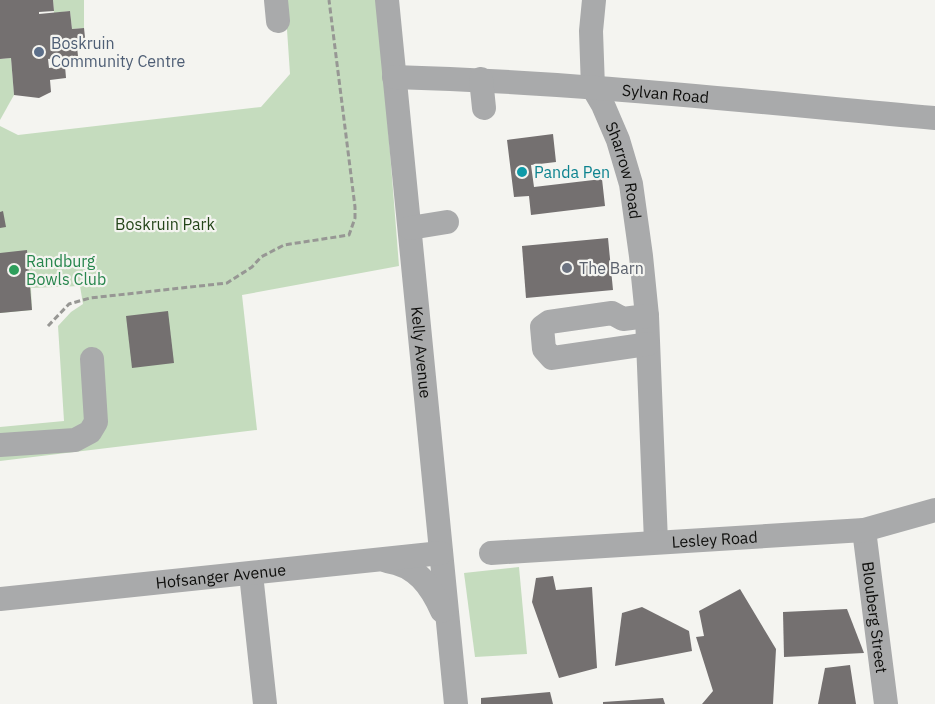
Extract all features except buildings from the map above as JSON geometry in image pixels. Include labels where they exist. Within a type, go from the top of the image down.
[{"type":"street","name":"Kelly Avenue","points":[[387,0],[456,704]]},
{"type":"street","name":"Sharrow Road","points":[[594,0],[591,31],[593,88],[618,140],[631,184],[647,316],[629,347],[656,542]]},
{"type":"street","name":"Sylvan Road","points":[[394,77],[481,79],[935,118]]},
{"type":"street","points":[[481,79],[484,108]]},
{"type":"street","points":[[410,228],[447,222]]},
{"type":"street","points":[[612,313],[629,347],[552,358],[544,349],[542,327],[544,325],[612,313],[623,319],[647,316]]},
{"type":"street","points":[[0,445],[75,440],[90,432],[96,422],[92,359]]},
{"type":"street","name":"Lesley Road","points":[[491,553],[864,530],[935,510]]},
{"type":"street","name":"Blouberg Street","points":[[864,530],[886,704]]},
{"type":"street","name":"Hofsanger Avenue","points":[[0,599],[441,553]]},
{"type":"street","points":[[382,560],[399,563],[413,570],[426,582],[447,621]]},
{"type":"street","points":[[251,574],[265,704]]},
{"type":"path","points":[[48,326],[69,304],[90,298],[227,283],[252,267],[261,257],[284,245],[350,235],[355,218],[355,207],[329,0]]},
{"type":"green space","points":[[53,0],[84,0],[84,28],[72,29],[70,11],[54,13]]},
{"type":"green space","name":"Boskruin Park","points":[[285,0],[378,0],[399,266],[242,295],[257,430],[0,461],[0,427],[64,421],[58,326],[71,312],[83,304],[80,286],[31,288],[32,310],[0,313],[0,126],[18,135],[261,107],[290,74]]},
{"type":"green space","points":[[11,58],[14,95],[0,120],[0,59]]},
{"type":"green space","points":[[519,567],[527,654],[475,657],[464,573]]},
{"type":"place","name":"Boskruin Community Centre","points":[[39,52]]},
{"type":"place","name":"Panda Pen","points":[[522,172]]},
{"type":"place","name":"The Barn","points":[[567,268]]},
{"type":"place","name":"Randburg Bowls Club","points":[[14,270]]}]
